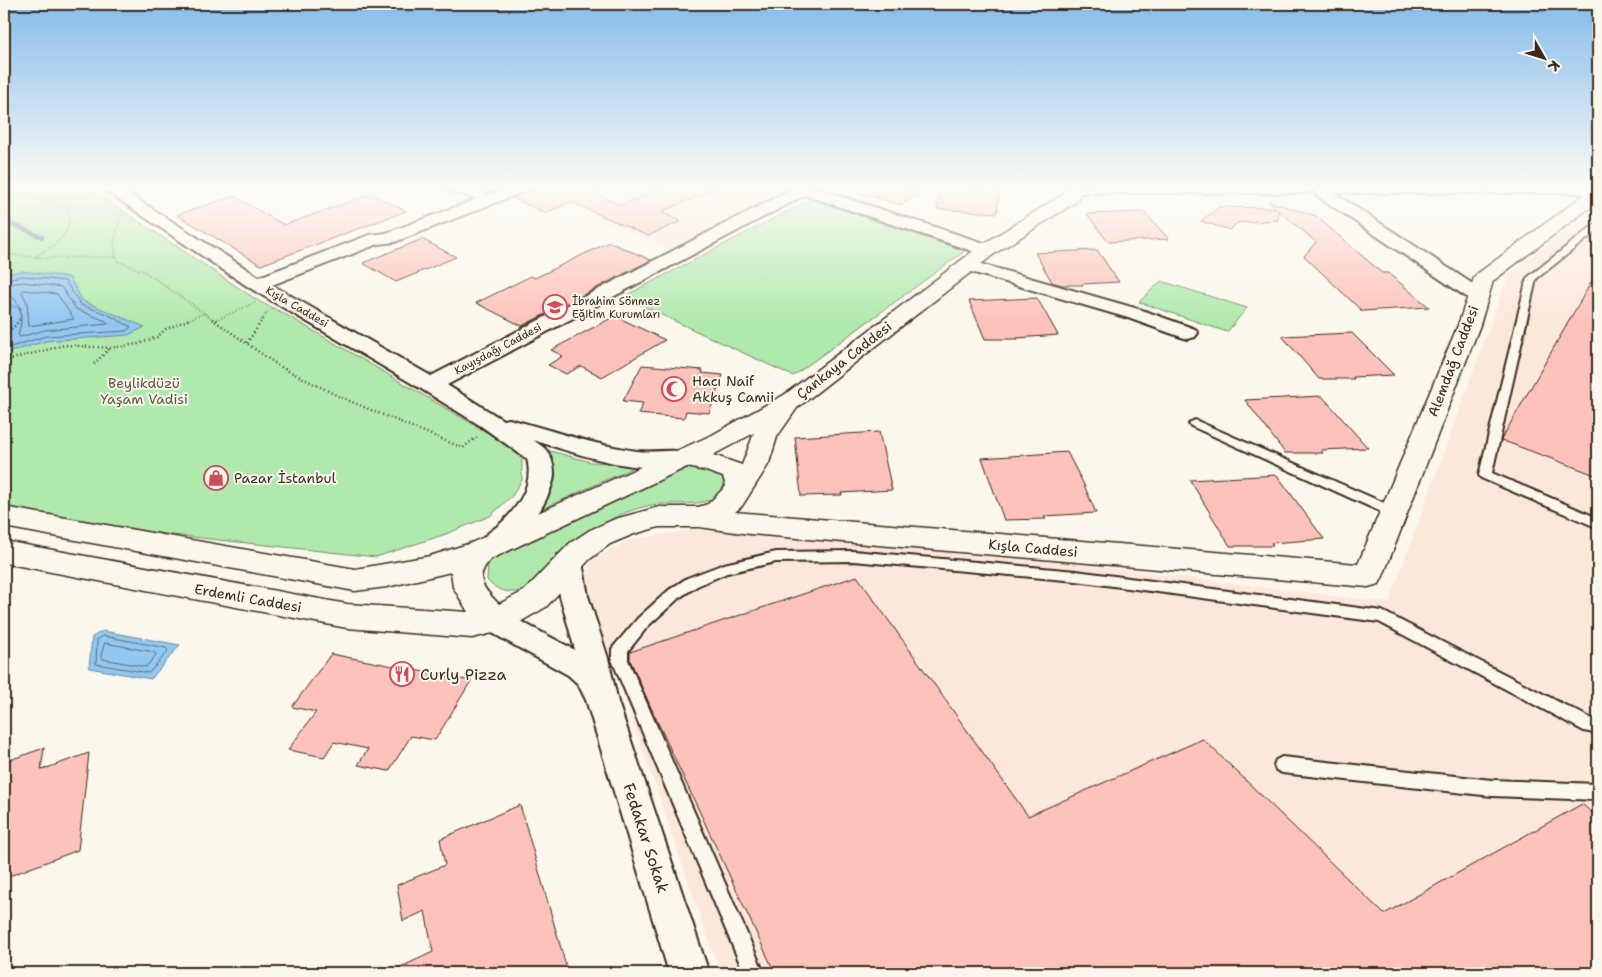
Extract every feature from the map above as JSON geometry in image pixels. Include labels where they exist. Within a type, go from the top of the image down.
[{"type":"main road","name":"Çankaya Caddesi","points":[[482,551],[722,441],[793,400],[987,250],[1015,233]]},
{"type":"main road","name":"Alemdağ Caddesi","points":[[1368,576],[1469,325],[1484,278],[1544,233]]},
{"type":"main road","points":[[482,551],[473,558],[466,569],[465,582],[470,593],[495,621],[535,598],[568,562],[600,537],[625,526],[659,517],[699,517],[718,511],[732,499],[756,464],[764,437],[772,424],[793,400]]},
{"type":"main road","points":[[683,458],[712,463],[735,472],[740,486]]},
{"type":"main road","points":[[4,517],[354,580],[387,576],[431,567],[482,551]]},
{"type":"main road","name":"Kışla Caddesi","points":[[699,517],[750,524],[1368,576]]},
{"type":"main road","name":"Erdemli Caddesi","points":[[4,552],[348,616],[472,625],[495,621]]},
{"type":"street","name":"Kışla Caddesi","points":[[173,233],[258,293],[431,384],[490,421]]},
{"type":"street","points":[[375,239],[381,233]]},
{"type":"street","points":[[258,293],[375,239],[389,238],[403,233]]},
{"type":"street","name":"Kayışdağı Caddesi","points":[[431,384],[717,233]]},
{"type":"street","points":[[935,233],[987,250]]},
{"type":"street","points":[[1383,233],[1478,296]]},
{"type":"street","points":[[968,265],[1135,314],[1188,333]]},
{"type":"street","points":[[490,421],[599,452],[640,459],[683,458]]},
{"type":"street","points":[[482,551],[505,535],[522,517],[533,499],[542,474],[538,455],[490,421]]},
{"type":"street","points":[[568,562],[574,596],[593,658],[602,702]]},
{"type":"street","points":[[495,621],[579,666],[590,676],[602,702]]},
{"type":"street","name":"Fedakar Sokak","points":[[602,702],[690,973]]},
{"type":"lane","points":[[1590,233],[1532,278],[1485,476],[1598,523]]},
{"type":"lane","points":[[1195,424],[1393,512]]},
{"type":"lane","points":[[754,973],[620,660],[620,649],[630,635],[658,607],[692,582],[724,569],[776,557],[853,556],[1076,576],[1382,617],[1590,726],[1598,728]]},
{"type":"lane","points":[[1282,765],[1492,788],[1598,792]]},
{"type":"path","points":[[35,257],[67,233]]},
{"type":"path","points":[[116,233],[114,244],[117,260],[145,272],[279,366],[340,397],[463,448],[485,431],[490,421]]},
{"type":"path","points":[[4,254],[35,257],[116,257]]},
{"type":"path","points":[[215,320],[258,293]]},
{"type":"path","points":[[4,304],[21,308],[22,317],[17,325],[4,333]]},
{"type":"path","points":[[248,343],[272,306]]},
{"type":"path","points":[[4,366],[4,361],[65,345],[110,348],[138,344],[157,337],[166,329],[205,313]]},
{"type":"path","points":[[94,364],[110,348]]},
{"type":"shaded area","points":[[632,233],[709,233],[674,250]]},
{"type":"shaded area","points":[[1561,233],[1598,233],[1598,973],[720,973],[584,581],[592,560],[629,540],[696,529],[1006,555],[1389,603],[1509,274]]},
{"type":"green space","name":"Beylikdüzü Yaşam Vadisi","points":[[4,233],[156,233],[260,302],[283,313],[500,440],[522,457],[522,480],[512,496],[490,516],[446,534],[376,557],[164,534],[4,507]]},
{"type":"green space","points":[[747,233],[910,233],[965,251],[793,376],[623,297]]},
{"type":"green space","points":[[1161,281],[1247,308],[1227,332],[1139,302]]},
{"type":"green space","points":[[541,450],[591,462],[641,464],[531,514],[554,473]]},
{"type":"green space","points":[[694,467],[713,472],[723,480],[724,485],[721,493],[714,499],[704,502],[652,505],[617,516],[582,537],[533,584],[517,592],[505,591],[495,587],[487,580],[488,564],[493,559],[688,468]]},
{"type":"water","points":[[22,271],[69,277],[83,301],[145,327],[128,335],[46,341],[4,354],[4,330],[9,327],[8,306],[4,305],[4,274]]},
{"type":"water","points":[[103,631],[180,645],[151,679],[89,668],[92,637]]},
{"type":"building","points":[[207,233],[348,233],[261,265]]},
{"type":"building","points":[[640,233],[655,233],[648,236]]},
{"type":"building","points":[[1101,233],[1163,233],[1169,239],[1108,242]]},
{"type":"building","points":[[1305,233],[1335,233],[1382,273],[1388,273],[1429,307],[1362,311],[1304,256],[1316,242]]},
{"type":"building","points":[[422,239],[456,257],[396,282],[363,263]]},
{"type":"building","points":[[609,242],[651,260],[522,326],[476,303],[531,276],[535,278]]},
{"type":"building","points":[[1097,250],[1119,282],[1062,285],[1052,282],[1035,253]]},
{"type":"building","points":[[1598,270],[1598,476],[1501,440]]},
{"type":"building","points":[[1037,298],[1058,335],[1018,339],[985,339],[969,301]]},
{"type":"building","points":[[615,316],[665,340],[602,377],[581,366],[566,374],[548,365],[563,356],[551,350]]},
{"type":"building","points":[[1352,333],[1394,375],[1353,377],[1354,379],[1319,379],[1282,336]]},
{"type":"building","name":"Hacı Naif Akkuş Camii","points":[[642,365],[703,370],[702,373],[723,375],[709,413],[686,411],[684,418],[638,414],[643,403],[623,401]]},
{"type":"building","points":[[1322,396],[1368,448],[1321,450],[1323,453],[1285,453],[1245,400]]},
{"type":"building","points":[[879,432],[892,490],[841,493],[842,495],[801,496],[795,437]]},
{"type":"building","points":[[1067,452],[1096,513],[1044,516],[1046,519],[1004,520],[982,458]]},
{"type":"building","points":[[1277,475],[1324,539],[1271,543],[1273,546],[1230,546],[1190,480]]},
{"type":"building","points":[[857,576],[1028,816],[1203,739],[1384,914],[1582,804],[1598,818],[1598,973],[775,973],[652,710],[630,660],[630,652]]},
{"type":"building","points":[[331,654],[471,681],[435,740],[411,736],[389,771],[358,765],[368,749],[334,742],[324,757],[288,750],[316,712],[292,707]]},
{"type":"building","points":[[44,748],[41,770],[89,753],[78,850],[4,878],[4,762]]},
{"type":"building","points":[[520,805],[568,973],[388,973],[433,952],[425,911],[403,921],[397,885],[445,865],[440,839]]},
{"type":"waterway","points":[[32,233],[42,237]]},
{"type":"place","name":"İbrahim Sönmez Eğitim Kurumları","points":[[555,307]]},
{"type":"place","name":"Hacı Naif Akkuş Camii","points":[[674,389]]},
{"type":"place","name":"Pazar İstanbul","points":[[216,478]]},
{"type":"place","name":"Curly Pizza","points":[[402,674]]}]
